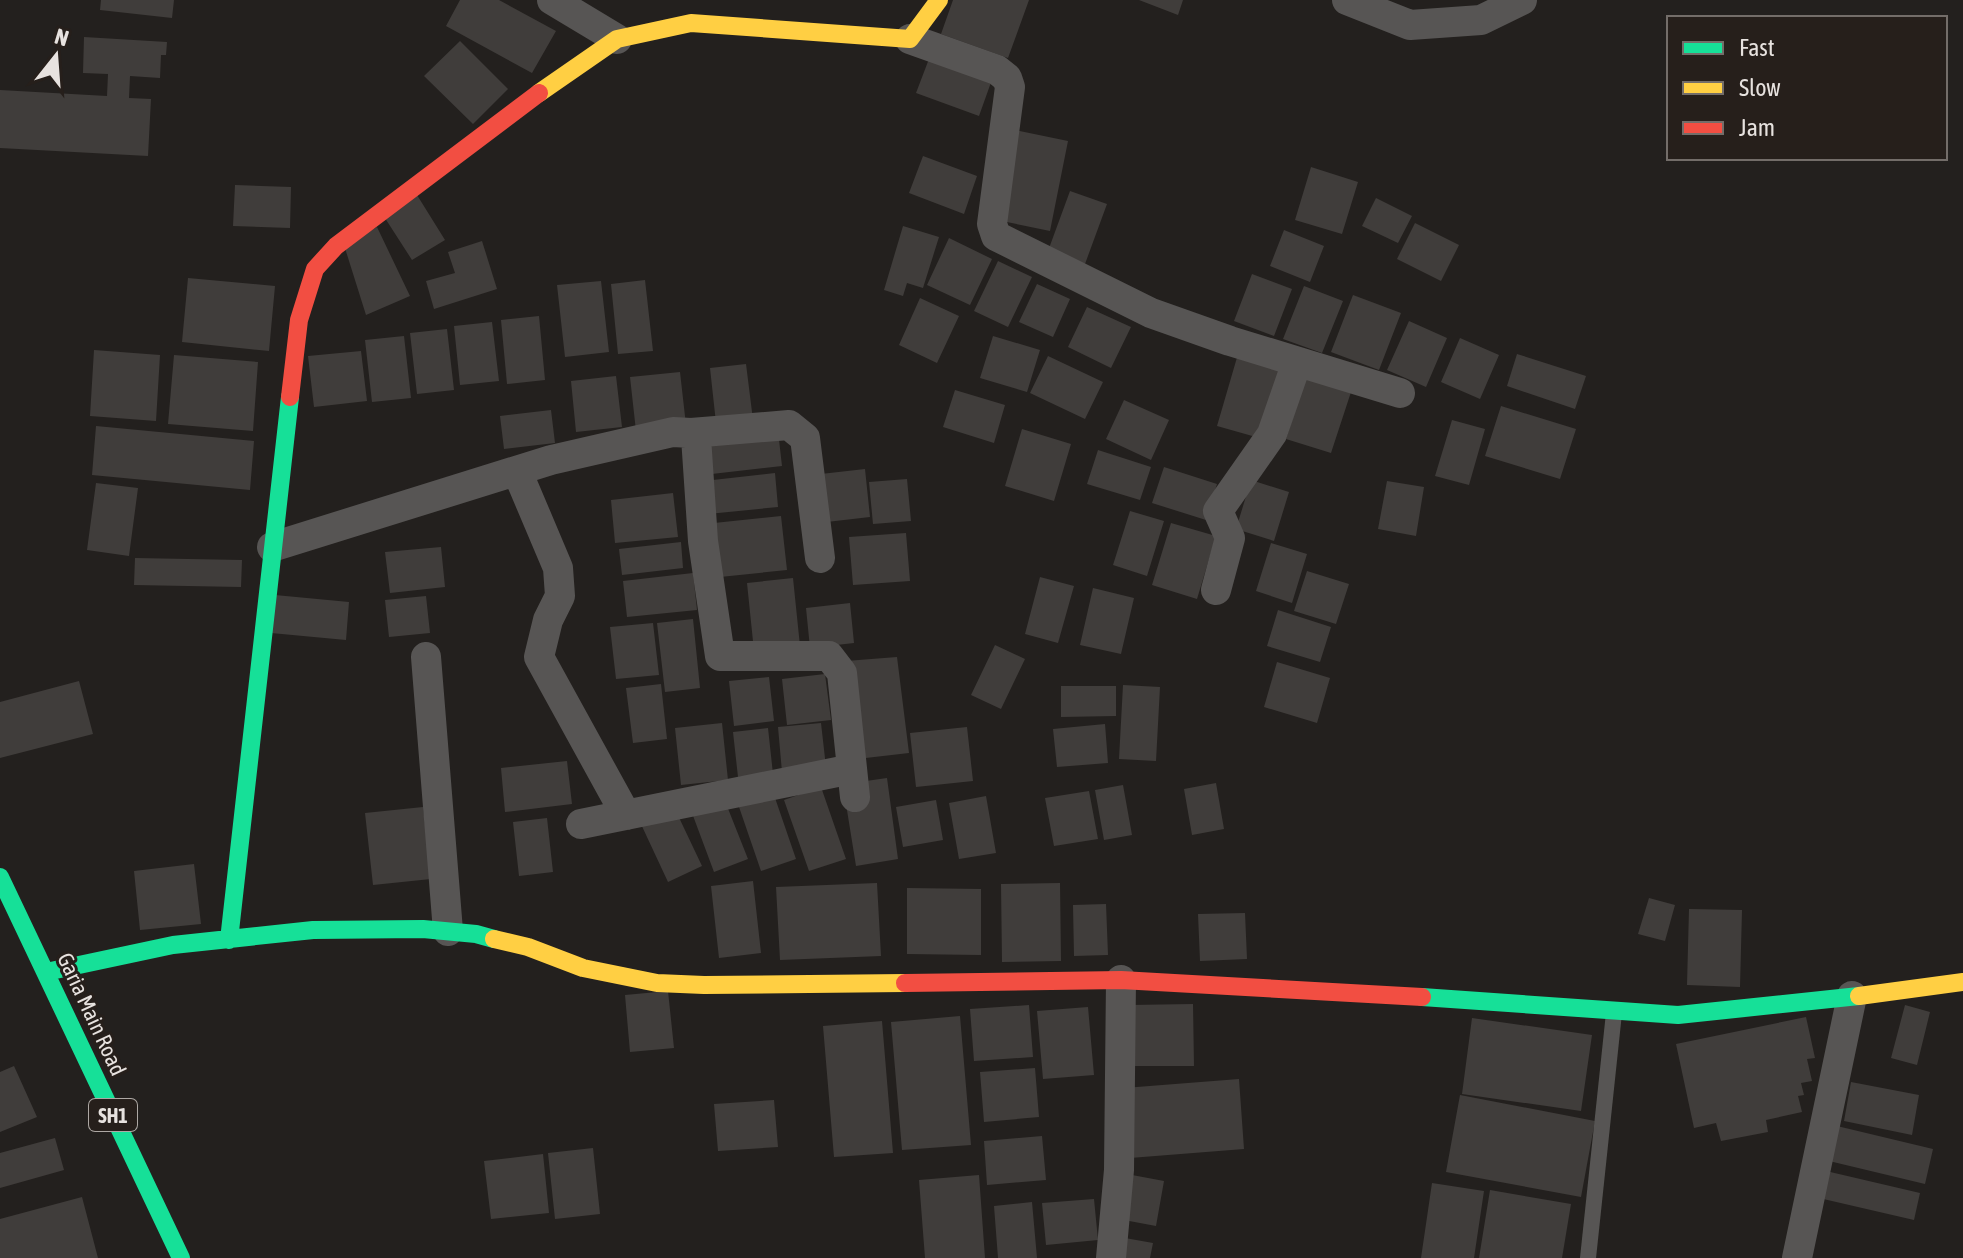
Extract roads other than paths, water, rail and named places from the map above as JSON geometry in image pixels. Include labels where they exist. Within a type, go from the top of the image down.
[{"type":"street","points":[[552,0],[617,39]]},
{"type":"street","points":[[910,39],[939,0]]},
{"type":"street","points":[[1347,0],[1410,25],[1481,20],[1522,0]]},
{"type":"street","points":[[229,940],[299,320],[315,269],[336,246],[617,39],[691,23],[794,29],[910,39],[997,70],[1007,78],[1010,87],[992,224],[996,236],[1151,313],[1400,393]]},
{"type":"street","points":[[1216,590],[1230,538],[1218,511],[1272,434],[1297,362]]},
{"type":"street","points":[[272,547],[602,446],[673,432],[789,425],[805,438],[820,558]]},
{"type":"street","points":[[581,824],[854,783],[842,673],[829,656],[720,656],[703,541],[696,437],[691,433]]},
{"type":"street","points":[[517,471],[558,568],[560,596],[548,620],[539,657],[626,815]]},
{"type":"street","points":[[426,657],[448,931]]},
{"type":"street","name":"Garia Main Road","points":[[0,877],[181,1258]]},
{"type":"street","points":[[46,972],[173,945],[313,930],[476,934],[528,947],[583,968],[657,983],[704,985],[1121,980],[1296,988],[1614,1013],[1678,1015],[1726,1012],[1963,982]]},
{"type":"street","points":[[1111,1258],[1119,1170],[1121,980]]},
{"type":"street","points":[[1797,1258],[1852,996]]},
{"type":"lane","points":[[1588,1258],[1614,1013]]}]
